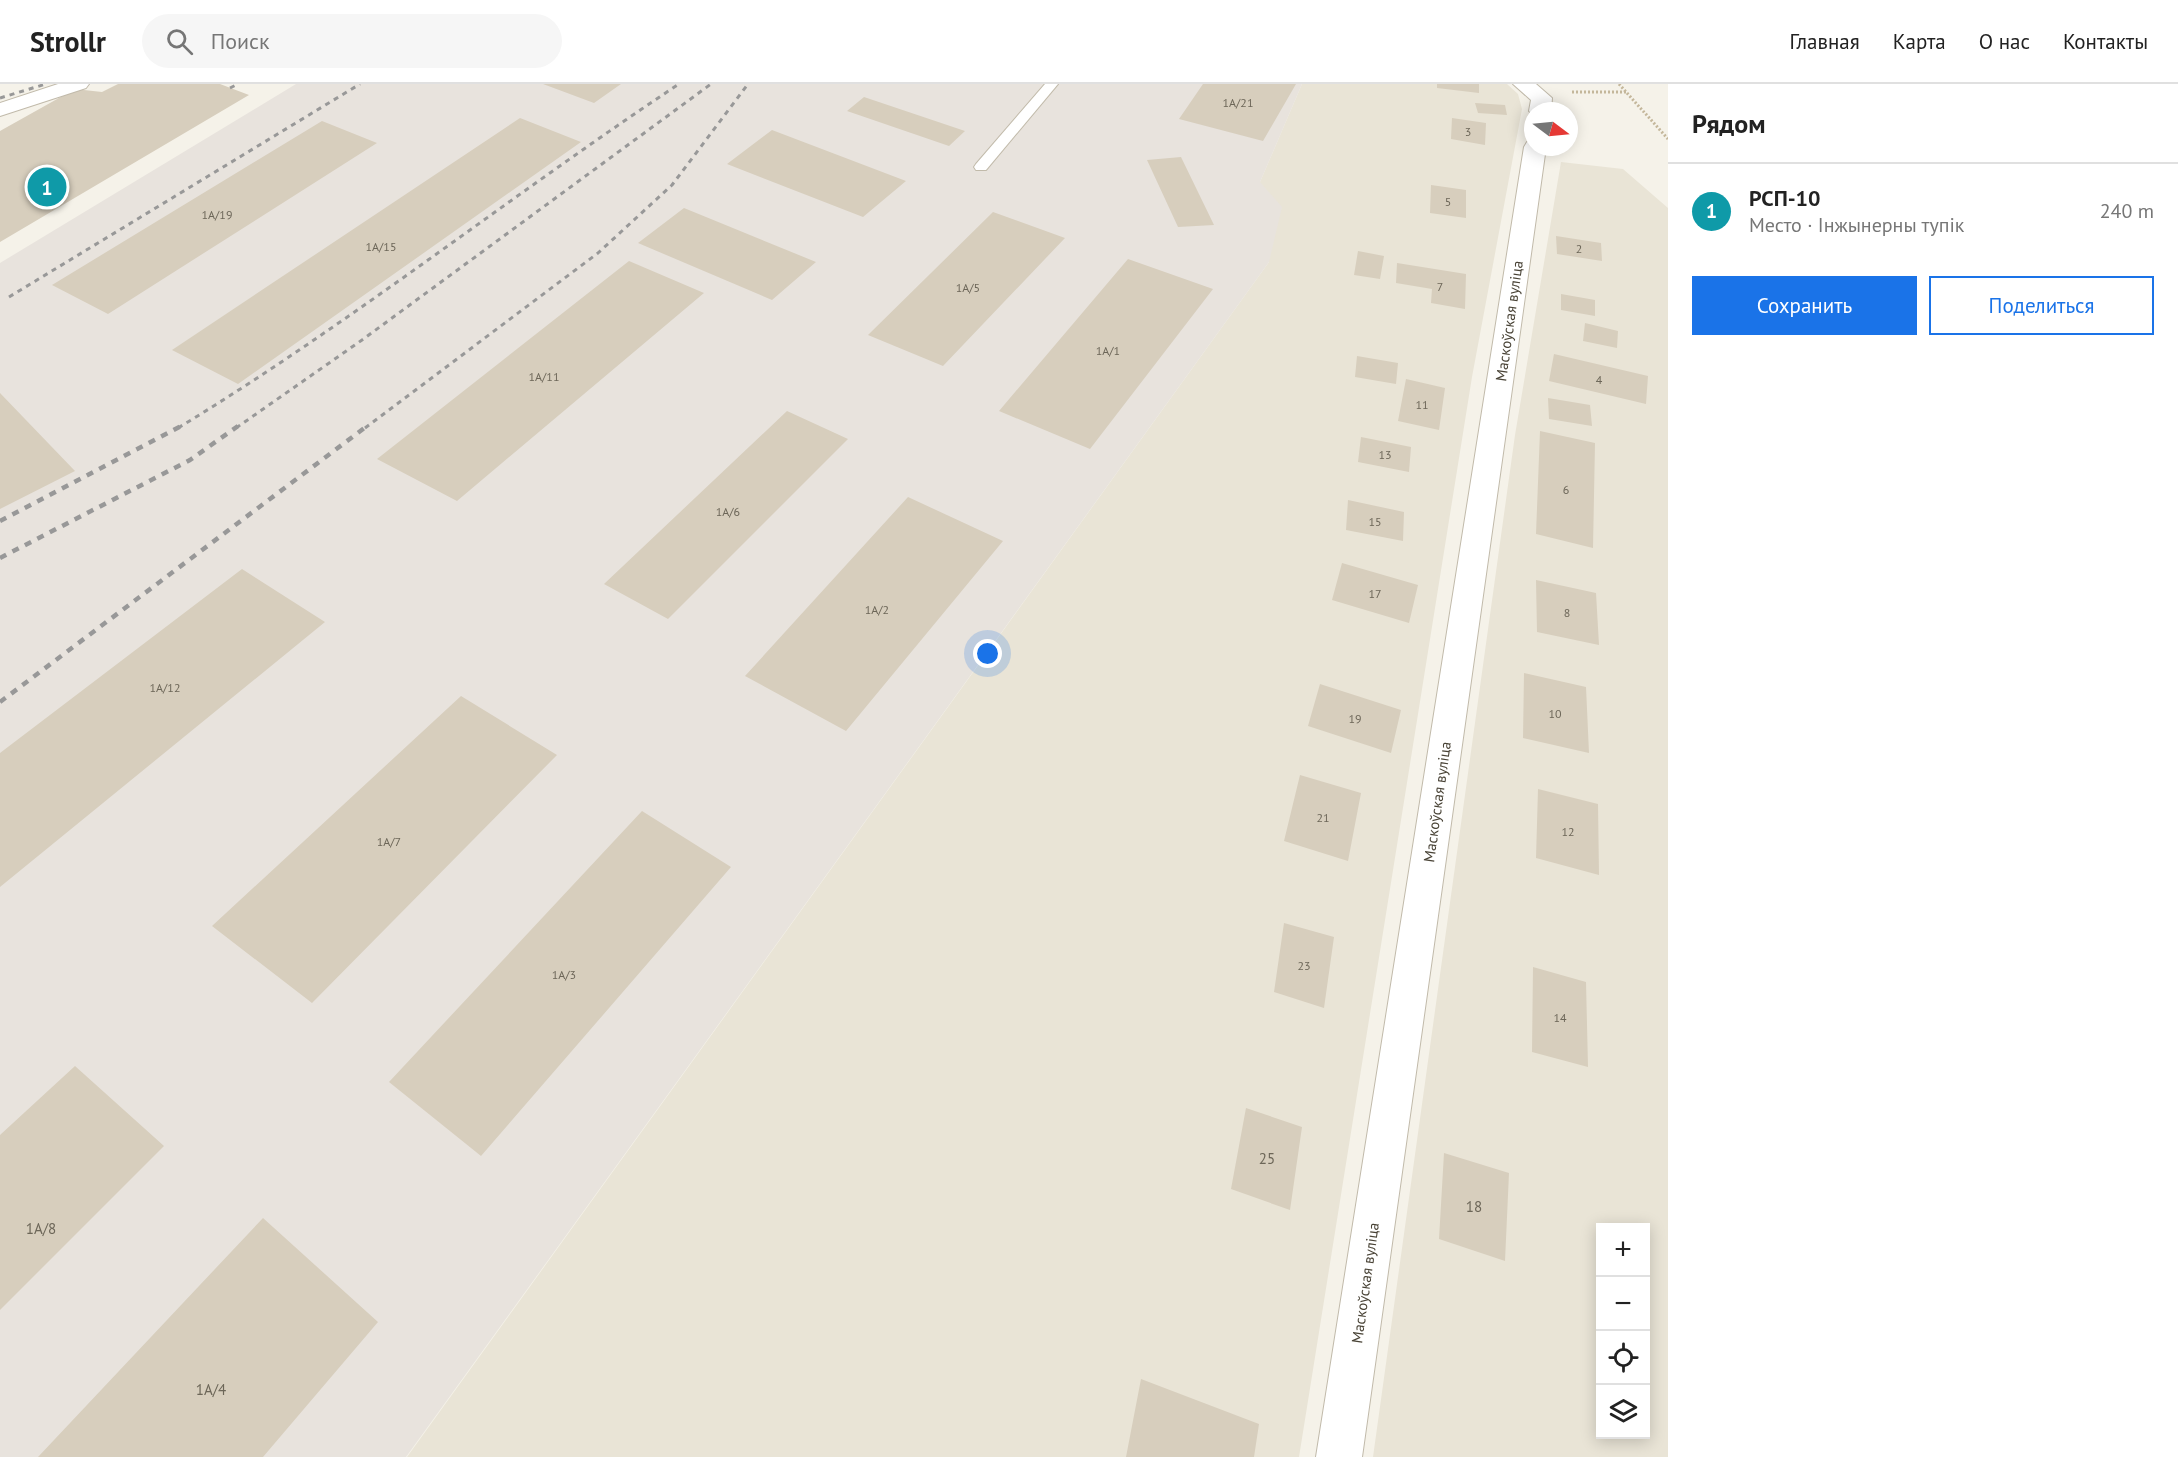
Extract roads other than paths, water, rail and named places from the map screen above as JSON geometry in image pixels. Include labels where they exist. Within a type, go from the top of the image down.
[{"type":"street","points":[[0,110],[79,84]]},
{"type":"street","points":[[1527,87],[1542,98],[1541,102]]},
{"type":"street","name":"Маскоўская вуліца","points":[[1340,1457],[1534,156]]},
{"type":"lane","points":[[981,167],[1052,84]]},
{"type":"railway","points":[[0,98],[46,84]]},
{"type":"railway","points":[[230,88],[238,84]]},
{"type":"railway","points":[[9,297],[360,84]]},
{"type":"railway","points":[[178,428],[306,346],[679,84]]},
{"type":"railway","points":[[236,428],[362,340],[711,84]]},
{"type":"railway","points":[[365,428],[598,253],[672,185],[748,84]]},
{"type":"railway","points":[[0,521],[181,426]]},
{"type":"railway","points":[[0,558],[190,460],[238,426]]},
{"type":"railway","points":[[0,702],[367,426]]},
{"type":"place","name":"РСП-10","points":[[47,187]]}]
